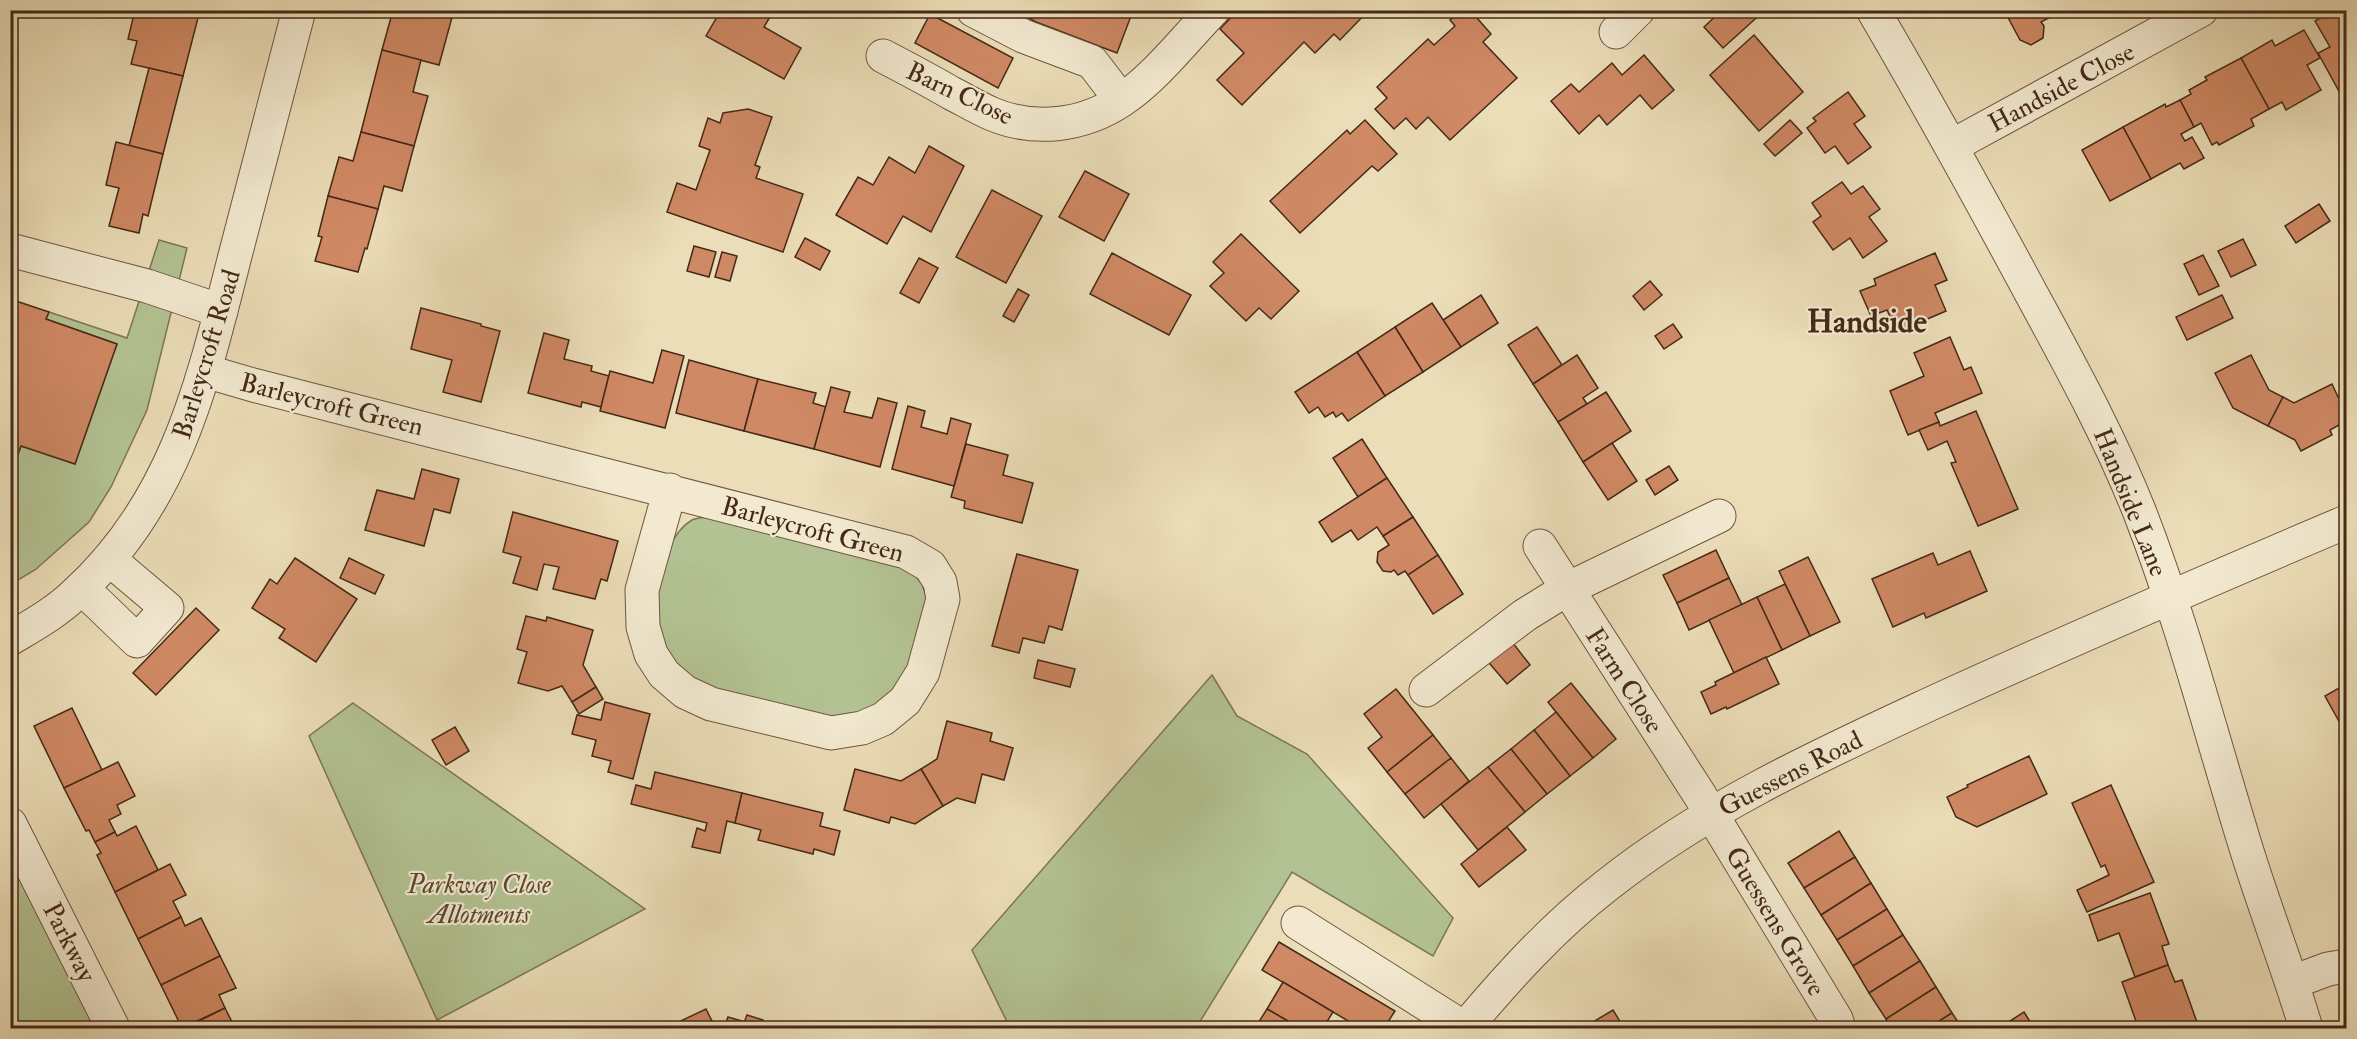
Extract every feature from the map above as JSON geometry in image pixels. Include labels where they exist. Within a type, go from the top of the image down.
[{"type":"street","name":"Barleycroft Road","points":[[10,639],[47,617],[82,588],[109,559],[152,501],[175,456],[205,371],[299,10]]},
{"type":"street","points":[[973,10],[1023,36],[1092,62],[1121,100]]},
{"type":"street","name":"Barn Close","points":[[883,56],[992,114],[1020,123],[1042,126],[1068,122],[1094,114],[1121,100],[1144,81],[1213,10]]},
{"type":"street","name":"Handside Lane","points":[[1873,10],[1952,146],[2063,352],[2106,436],[2140,513],[2169,598],[2251,866],[2293,982],[2306,1029]]},
{"type":"street","name":"Handside Close","points":[[1952,146],[2201,10]]},
{"type":"street","points":[[10,250],[147,286],[221,311]]},
{"type":"street","name":"Barleycroft Green","points":[[205,371],[670,490],[906,552],[930,566],[940,582],[943,599],[923,672],[905,701],[883,719],[862,728],[831,733],[711,704],[685,692],[664,674],[651,654],[644,627],[642,590],[670,490]]},
{"type":"street","points":[[1426,690],[1525,615],[1567,589],[1719,516]]},
{"type":"street","name":"Guessens Road","points":[[1464,1029],[1505,980],[1548,937],[1606,885],[1710,813],[1811,759],[2169,598],[2346,522]]},
{"type":"street","name":"Farm Close","points":[[1540,546],[1710,813]]},
{"type":"street","points":[[82,588],[137,641],[167,608],[109,559]]},
{"type":"street","name":"Guessens Grove","points":[[1710,813],[1836,1019],[1839,1029]]},
{"type":"street","name":"Parkway","points":[[10,824],[113,1029]]},
{"type":"street","points":[[1298,923],[1464,1029]]},
{"type":"street","points":[[2293,982],[2328,969],[2346,966]]},
{"type":"green space","points":[[159,240],[187,248],[147,410],[111,487],[89,522],[35,570],[11,584],[11,475],[21,446],[75,464],[117,344],[46,319],[49,312],[127,338]]},
{"type":"green space","points":[[714,516],[899,564],[914,574],[922,584],[928,602],[909,670],[894,693],[874,709],[834,720],[688,682],[669,656],[658,634],[654,614],[657,584],[667,553],[682,528],[694,519]]},
{"type":"green space","points":[[1212,675],[1237,716],[1307,754],[1453,918],[1433,956],[1292,872],[1196,1028],[1010,1028],[972,950]]},
{"type":"green space","name":"Parkway Close Allotments","points":[[353,703],[645,909],[437,1020],[309,736]]},
{"type":"green space","points":[[11,856],[96,1028],[11,1028]]},
{"type":"building","points":[[135,10],[200,10],[183,76],[131,64],[137,41],[128,39]]},
{"type":"building","points":[[393,10],[454,10],[439,65],[382,50]]},
{"type":"building","points":[[721,10],[774,10],[764,27],[801,48],[784,79],[706,36]]},
{"type":"building","points":[[1014,10],[1116,10],[1131,16],[1117,53],[1036,22]]},
{"type":"building","points":[[1116,10],[1142,10],[1135,17]]},
{"type":"building","points":[[1238,10],[1369,10],[1340,40],[1334,34],[1315,53],[1304,42],[1242,105],[1217,80],[1244,53],[1220,29]]},
{"type":"building","points":[[1460,10],[1470,10],[1491,34],[1483,42],[1517,78],[1450,140],[1428,117],[1416,129],[1406,118],[1394,129],[1375,109],[1387,98],[1377,87],[1428,39],[1434,45],[1455,26],[1450,20]]},
{"type":"building","points":[[1722,10],[1765,10],[1723,48],[1704,27]]},
{"type":"building","points":[[2004,10],[2059,10],[2060,12],[2041,22],[2044,26],[2043,38],[2031,45],[2020,40]]},
{"type":"building","points":[[2334,10],[2346,10],[2346,90],[2340,93],[2318,53],[2330,47],[2315,21]]},
{"type":"building","points":[[930,14],[1013,58],[998,88],[915,43]]},
{"type":"building","points":[[2304,30],[2320,58],[2307,65],[2321,90],[2286,110],[2282,102],[2269,109],[2241,58],[2272,40],[2275,46]]},
{"type":"building","points":[[1754,35],[1803,92],[1759,131],[1710,75]]},
{"type":"building","points":[[382,50],[421,60],[413,92],[428,96],[414,146],[361,132]]},
{"type":"building","points":[[1644,55],[1674,90],[1652,109],[1640,95],[1607,125],[1599,115],[1579,134],[1551,101],[1571,84],[1579,92],[1612,63],[1622,75]]},
{"type":"building","points":[[2241,58],[2269,109],[2251,119],[2254,126],[2219,145],[2217,142],[2212,145],[2201,123],[2194,127],[2180,100],[2191,94],[2189,90],[2207,80],[2205,77]]},
{"type":"building","points":[[149,68],[183,76],[163,154],[129,146]]},
{"type":"building","points":[[1848,92],[1865,116],[1854,124],[1871,147],[1848,164],[1835,146],[1825,153],[1807,128],[1816,121],[1813,118]]},
{"type":"building","points":[[2180,100],[2194,127],[2181,134],[2185,141],[2192,137],[2204,158],[2184,169],[2180,163],[2151,179],[2123,127],[2165,104],[2166,107]]},
{"type":"building","points":[[748,109],[772,117],[755,165],[760,167],[756,178],[803,194],[783,252],[667,212],[677,183],[696,190],[710,150],[699,146],[708,118],[720,123],[723,113]]},
{"type":"building","points":[[1365,120],[1397,154],[1378,171],[1372,166],[1300,233],[1270,201],[1347,130],[1350,134]]},
{"type":"building","points":[[1790,120],[1802,133],[1775,156],[1764,144]]},
{"type":"building","points":[[2123,127],[2151,179],[2110,201],[2082,150]]},
{"type":"building","points":[[361,132],[414,146],[402,191],[384,186],[378,209],[328,196],[339,157],[353,161]]},
{"type":"building","points":[[116,142],[163,154],[148,216],[143,214],[139,233],[109,226],[119,188],[106,185]]},
{"type":"building","points":[[929,146],[964,166],[931,232],[903,216],[887,244],[836,215],[858,177],[873,185],[889,157],[915,173]]},
{"type":"building","points":[[1085,171],[1129,194],[1104,241],[1059,217]]},
{"type":"building","points":[[1842,182],[1851,194],[1863,186],[1880,209],[1869,217],[1887,241],[1863,258],[1850,238],[1833,250],[1813,222],[1821,216],[1812,203]]},
{"type":"building","points":[[992,190],[1042,216],[1006,283],[956,257]]},
{"type":"building","points":[[328,196],[378,209],[358,272],[315,261],[322,237],[318,236]]},
{"type":"building","points":[[2319,204],[2330,221],[2296,243],[2285,226]]},
{"type":"building","points":[[1241,234],[1299,291],[1271,319],[1259,308],[1246,321],[1210,286],[1224,273],[1213,262]]},
{"type":"building","points":[[805,238],[830,251],[820,270],[795,257]]},
{"type":"building","points":[[2243,239],[2256,265],[2231,277],[2218,251]]},
{"type":"building","points":[[694,246],[716,252],[709,277],[687,271]]},
{"type":"building","points":[[722,252],[737,256],[730,281],[715,277]]},
{"type":"building","points":[[1112,253],[1191,295],[1169,335],[1090,294]]},
{"type":"building","points":[[1935,253],[1947,280],[1935,285],[1946,311],[1897,332],[1887,310],[1871,316],[1860,291],[1876,285],[1874,279]]},
{"type":"building","points":[[2203,255],[2219,286],[2199,295],[2184,264]]},
{"type":"building","points":[[919,258],[938,268],[919,303],[900,293]]},
{"type":"building","points":[[1650,281],[1662,295],[1644,310],[1633,296]]},
{"type":"building","points":[[1018,289],[1029,295],[1014,322],[1003,316]]},
{"type":"building","points":[[1481,295],[1498,323],[1461,347],[1443,320]]},
{"type":"building","points":[[2222,295],[2233,318],[2187,340],[2176,317]]},
{"type":"building","points":[[10,299],[49,312],[46,319],[117,344],[75,464],[21,446],[10,475]]},
{"type":"building","points":[[1432,303],[1461,347],[1423,372],[1395,327]]},
{"type":"building","points":[[421,308],[500,331],[481,402],[443,392],[452,360],[411,349]]},
{"type":"building","points":[[1673,324],[1682,337],[1664,349],[1655,336]]},
{"type":"building","points":[[1395,327],[1423,372],[1385,396],[1357,352]]},
{"type":"building","points":[[1537,327],[1562,365],[1533,384],[1508,345]]},
{"type":"building","points":[[544,333],[569,340],[564,359],[592,366],[591,371],[609,376],[601,407],[582,402],[581,407],[528,393]]},
{"type":"building","points":[[1950,337],[1964,370],[1971,367],[1982,393],[1935,413],[1939,422],[1908,435],[1890,391],[1924,376],[1914,353]]},
{"type":"building","points":[[662,350],[684,356],[665,428],[600,411],[610,371],[653,383]]},
{"type":"building","points":[[1357,352],[1385,396],[1348,421],[1342,413],[1336,417],[1333,412],[1325,417],[1318,407],[1309,413],[1295,392]]},
{"type":"building","points":[[1577,355],[1598,388],[1583,398],[1587,404],[1558,422],[1533,384]]},
{"type":"building","points":[[2251,355],[2269,390],[2283,397],[2268,426],[2233,408],[2215,373]]},
{"type":"building","points":[[689,360],[758,379],[744,431],[676,413]]},
{"type":"building","points":[[758,379],[816,393],[813,403],[826,407],[814,449],[744,431]]},
{"type":"building","points":[[2332,384],[2338,397],[2346,392],[2346,421],[2330,430],[2332,435],[2301,451],[2295,440],[2268,426],[2283,397],[2294,403]]},
{"type":"building","points":[[831,387],[850,392],[844,412],[872,418],[878,398],[897,403],[880,467],[814,449]]},
{"type":"building","points":[[1606,392],[1631,431],[1583,462],[1558,422]]},
{"type":"building","points":[[908,406],[925,411],[921,427],[947,434],[951,418],[971,424],[954,486],[892,469]]},
{"type":"building","points":[[1976,411],[2018,509],[1978,526],[1951,463],[1956,462],[1947,441],[1928,450],[1919,430],[1939,422],[1940,426]]},
{"type":"building","points":[[1362,439],[1387,478],[1358,497],[1333,458]]},
{"type":"building","points":[[1612,443],[1637,481],[1608,500],[1583,462]]},
{"type":"building","points":[[966,444],[1008,455],[1003,475],[1033,483],[1022,523],[964,508],[965,501],[951,497]]},
{"type":"building","points":[[1669,466],[1678,480],[1655,495],[1646,480]]},
{"type":"building","points":[[422,469],[459,479],[450,513],[434,509],[424,546],[365,530],[377,490],[414,499]]},
{"type":"building","points":[[1387,478],[1413,517],[1383,536],[1377,527],[1358,540],[1351,530],[1332,542],[1319,522]]},
{"type":"building","points":[[513,512],[618,541],[607,581],[601,579],[595,599],[553,589],[559,567],[544,564],[537,590],[513,583],[521,557],[503,552]]},
{"type":"building","points":[[1413,517],[1438,555],[1408,575],[1405,571],[1398,575],[1394,570],[1383,571],[1377,562],[1378,552],[1389,545],[1383,536]]},
{"type":"building","points":[[1716,550],[1729,578],[1677,603],[1663,575]]},
{"type":"building","points":[[1970,551],[1987,591],[1926,618],[1924,613],[1893,627],[1872,579],[1933,553],[1938,565]]},
{"type":"building","points":[[1017,554],[1078,570],[1062,630],[1049,626],[1044,643],[1023,638],[1019,653],[992,646]]},
{"type":"building","points":[[1438,555],[1463,594],[1433,614],[1408,575]]},
{"type":"building","points":[[1808,557],[1840,622],[1810,636],[1779,571]]},
{"type":"building","points":[[295,558],[357,599],[316,662],[279,638],[285,629],[252,608],[270,579],[277,584]]},
{"type":"building","points":[[349,558],[384,575],[375,594],[340,578]]},
{"type":"building","points":[[1729,578],[1742,605],[1689,630],[1677,603]]},
{"type":"building","points":[[1785,584],[1810,636],[1782,650],[1757,597]]},
{"type":"building","points":[[1757,597],[1782,650],[1734,673],[1709,620]]},
{"type":"building","points":[[196,608],[219,630],[156,695],[133,673]]},
{"type":"building","points":[[526,616],[546,621],[547,617],[593,630],[583,665],[596,687],[572,702],[562,686],[548,691],[518,683],[527,652],[517,649]]},
{"type":"building","points":[[1509,638],[1530,665],[1507,684],[1485,658]]},
{"type":"building","points":[[1766,657],[1779,684],[1727,709],[1726,707],[1711,714],[1701,692],[1716,685],[1715,682]]},
{"type":"building","points":[[1038,660],[1075,669],[1070,687],[1034,678]]},
{"type":"building","points":[[1571,683],[1616,739],[1593,758],[1548,702]]},
{"type":"building","points":[[2346,684],[2346,734],[2325,696]]},
{"type":"building","points":[[596,687],[603,699],[579,714],[572,702]]},
{"type":"building","points":[[1396,689],[1433,735],[1387,772],[1368,748],[1382,737],[1364,714]]},
{"type":"building","points":[[605,702],[650,714],[633,779],[608,772],[611,761],[592,756],[596,740],[572,734],[577,715],[601,720]]},
{"type":"building","points":[[72,708],[102,770],[64,788],[34,726]]},
{"type":"building","points":[[1556,712],[1593,758],[1570,776],[1534,730]]},
{"type":"building","points":[[947,721],[992,733],[990,741],[1013,748],[1004,780],[982,774],[975,803],[957,798],[943,806],[921,769],[937,759]]},
{"type":"building","points":[[455,727],[469,751],[446,765],[432,740]]},
{"type":"building","points":[[1534,730],[1570,776],[1547,794],[1511,749]]},
{"type":"building","points":[[1433,735],[1451,758],[1405,794],[1387,772]]},
{"type":"building","points":[[1511,749],[1547,794],[1525,812],[1488,767]]},
{"type":"building","points":[[2029,756],[2047,794],[1977,827],[1956,817],[1947,797]]},
{"type":"building","points":[[1451,758],[1469,781],[1424,818],[1405,794]]},
{"type":"building","points":[[118,762],[135,796],[117,805],[121,814],[109,820],[115,832],[95,842],[89,830],[86,831],[64,788]]},
{"type":"building","points":[[1488,767],[1525,812],[1478,850],[1441,804]]},
{"type":"building","points":[[855,769],[901,781],[921,769],[943,806],[915,824],[891,817],[889,823],[844,810]]},
{"type":"building","points":[[655,772],[742,793],[735,823],[727,821],[720,853],[692,847],[697,828],[705,831],[707,823],[631,804],[636,785],[651,789]]},
{"type":"building","points":[[2111,785],[2154,882],[2087,912],[2077,890],[2109,875],[2105,865],[2101,867],[2072,803]]},
{"type":"building","points":[[742,793],[823,813],[820,826],[840,831],[834,855],[814,849],[813,854],[758,840],[761,830],[735,823]]},
{"type":"building","points":[[136,826],[158,870],[115,892],[97,855],[101,853],[95,842],[115,832],[117,836]]},
{"type":"building","points":[[1507,827],[1526,850],[1479,887],[1461,864]]},
{"type":"building","points":[[1839,831],[1855,857],[1804,888],[1788,863]]},
{"type":"building","points":[[1855,857],[1871,883],[1821,915],[1804,888]]},
{"type":"building","points":[[170,864],[186,895],[173,901],[181,917],[138,939],[115,892]]},
{"type":"building","points":[[1871,883],[1887,909],[1837,940],[1821,915]]},
{"type":"building","points":[[2150,893],[2169,944],[2162,946],[2168,965],[2135,977],[2119,933],[2098,941],[2089,915]]},
{"type":"building","points":[[1887,909],[1903,935],[1853,966],[1837,940]]},
{"type":"building","points":[[181,917],[185,926],[201,918],[220,956],[161,985],[138,939]]},
{"type":"building","points":[[1903,935],[1920,961],[1869,993],[1853,966]]},
{"type":"building","points":[[1279,942],[1395,1011],[1384,1028],[1360,1028],[1262,970]]},
{"type":"building","points":[[220,956],[236,988],[219,995],[225,1008],[182,1028],[161,985]]},
{"type":"building","points":[[1920,961],[1936,987],[1886,1019],[1869,993]]},
{"type":"building","points":[[2168,965],[2175,982],[2182,980],[2199,1028],[2124,1028],[2137,1024],[2122,982]]},
{"type":"building","points":[[1283,982],[1333,1012],[1323,1028],[1300,1028],[1267,1009]]},
{"type":"building","points":[[1936,987],[1952,1013],[1928,1028],[1892,1028],[1886,1019]]},
{"type":"building","points":[[225,1008],[235,1028],[185,1028]]},
{"type":"building","points":[[706,1009],[715,1027],[713,1028],[666,1028]]},
{"type":"building","points":[[1267,1009],[1300,1028],[1255,1028]]},
{"type":"building","points":[[1613,1010],[1624,1028],[1583,1028]]},
{"type":"building","points":[[2024,1012],[2034,1028],[1999,1028]]},
{"type":"building","points":[[1952,1013],[1962,1028],[1928,1028]]},
{"type":"building","points":[[747,1015],[763,1020],[760,1028],[742,1028]]},
{"type":"building","points":[[728,1017],[742,1021],[740,1028],[724,1028]]},
{"type":"district","name":"Handside","points":[[1867,321]]}]
